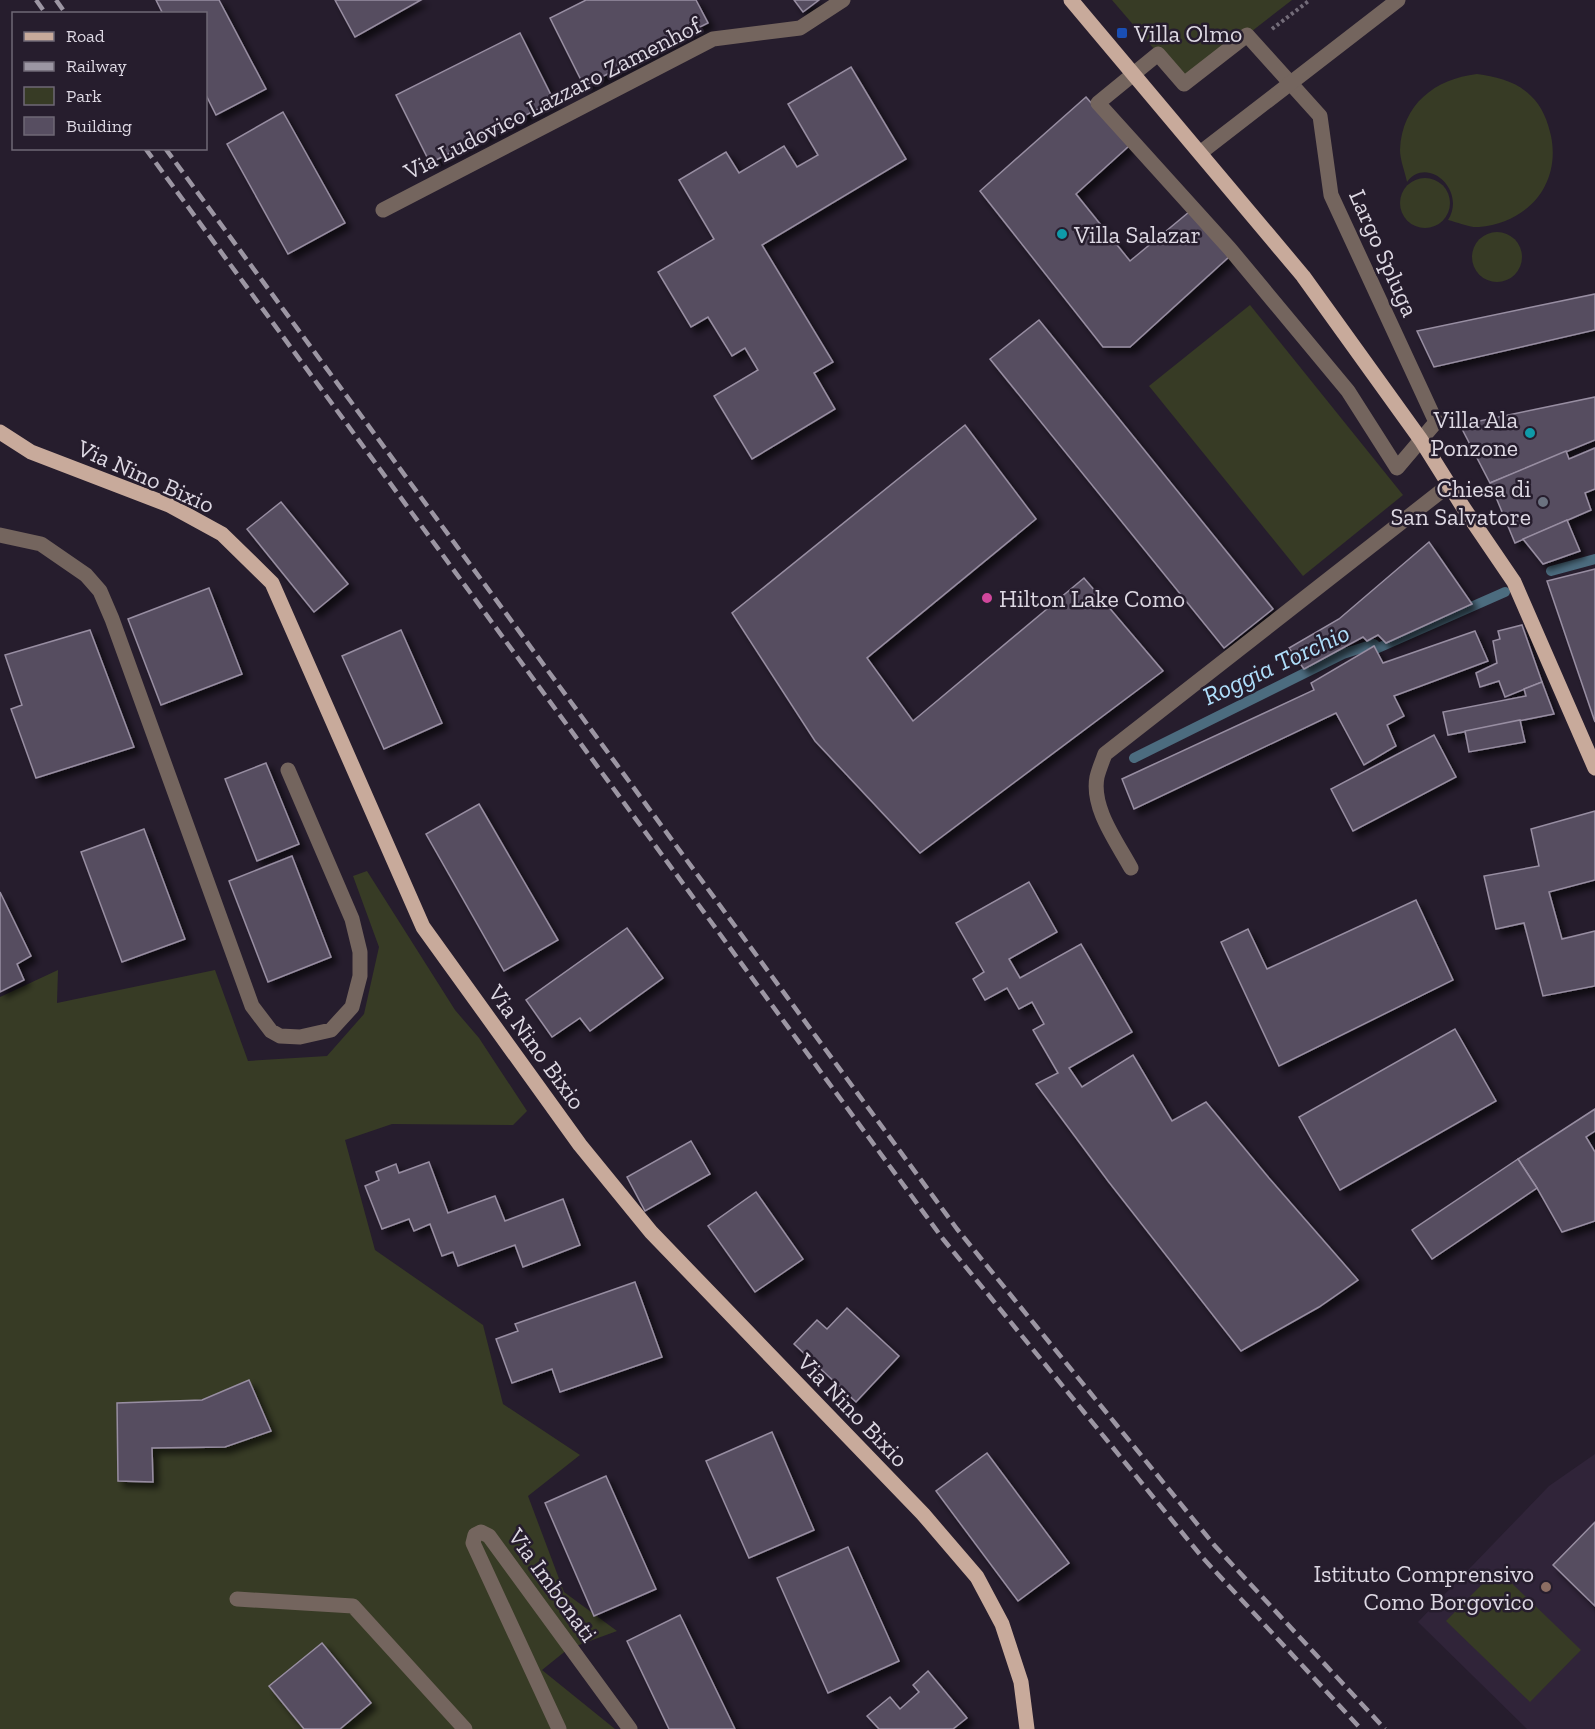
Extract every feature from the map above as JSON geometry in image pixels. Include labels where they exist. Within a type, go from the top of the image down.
[{"type":"main road","points":[[1071,0],[1303,276],[1420,440],[1514,582],[1595,768]]},
{"type":"main road","name":"Via Nino Bixio","points":[[0,432],[31,452],[178,510],[222,534],[272,583],[423,927],[580,1145],[651,1232],[923,1514],[977,1577],[1002,1624],[1021,1682],[1027,1729]]},
{"type":"street","name":"Via Ludovico Lazzaro Zamenhof","points":[[383,210],[713,39],[800,28],[843,0]]},
{"type":"street","points":[[1200,153],[1398,0]]},
{"type":"street","name":"Largo Spluga","points":[[1247,35],[1290,84],[1320,116],[1331,195],[1436,422],[1397,468],[1348,391],[1230,249],[1098,103],[1158,54],[1184,84],[1247,35]]},
{"type":"street","points":[[1131,868],[1098,804],[1096,778],[1105,754],[1449,485]]},
{"type":"street","points":[[0,535],[41,544],[87,574],[100,591],[252,1006],[271,1031],[280,1036],[300,1037],[331,1030],[352,1007],[360,976],[360,952],[352,919],[288,770]]},
{"type":"street","name":"Via Imbonati","points":[[558,1729],[473,1543],[478,1533],[489,1536],[630,1729]]},
{"type":"street","points":[[237,1599],[353,1606],[465,1729]]},
{"type":"shaded area","name":"Istituto Comprensivo Como Borgovico","points":[[1595,1454],[1595,1729],[1527,1729],[1418,1622],[1549,1486]]},
{"type":"green space","points":[[1112,0],[1292,0],[1184,84]]},
{"type":"green space","points":[[1477,74],[1513,83],[1535,100],[1548,125],[1553,154],[1551,170],[1545,185],[1526,209],[1496,224],[1475,227],[1448,220],[1453,209],[1449,188],[1434,174],[1425,172],[1415,175],[1407,182],[1400,150],[1407,119],[1424,97],[1435,88],[1448,82]]},
{"type":"green space","points":[[1420,178],[1430,178],[1443,185],[1450,198],[1450,208],[1443,221],[1430,228],[1420,228],[1411,224],[1404,217],[1400,208],[1400,198],[1404,189],[1411,182]]},
{"type":"green space","points":[[1492,232],[1502,232],[1515,239],[1522,252],[1522,262],[1515,275],[1502,282],[1492,282],[1483,278],[1476,271],[1472,262],[1472,252],[1476,243],[1483,236]]},
{"type":"green space","points":[[1250,305],[1403,495],[1303,576],[1149,386]]},
{"type":"green space","points":[[367,871],[455,1010],[479,1038],[527,1111],[513,1125],[392,1124],[345,1140],[375,1250],[483,1325],[503,1404],[580,1455],[528,1496],[564,1592],[617,1631],[568,1649],[542,1670],[615,1729],[0,1729],[0,997],[58,970],[57,1003],[215,970],[248,1061],[327,1056],[364,1014],[379,947],[353,876]]},
{"type":"green space","points":[[1497,1569],[1581,1650],[1530,1702],[1446,1621]]},
{"type":"building","points":[[156,0],[219,0],[266,89],[216,115],[207,97],[207,12],[162,12]]},
{"type":"building","points":[[335,0],[421,0],[355,37]]},
{"type":"building","points":[[586,0],[696,0],[708,23],[584,86],[550,18]]},
{"type":"building","points":[[794,0],[819,0],[803,12]]},
{"type":"building","points":[[520,33],[554,101],[430,163],[396,95]]},
{"type":"building","points":[[851,67],[906,159],[762,245],[833,362],[814,373],[835,409],[752,459],[714,396],[758,370],[745,348],[732,356],[708,317],[691,327],[658,272],[714,239],[679,180],[726,152],[739,173],[784,146],[797,167],[818,155],[788,104]]},
{"type":"building","name":"Villa Salazar","points":[[1086,97],[1129,146],[1076,194],[1130,261],[1189,212],[1230,256],[1130,347],[1103,347],[980,191]]},
{"type":"building","points":[[283,112],[345,223],[288,254],[227,144]]},
{"type":"building","name":"Villa Ala Ponzone","points":[[1595,294],[1595,330],[1434,367],[1417,331]]},
{"type":"building","points":[[1039,320],[1273,609],[1224,648],[990,359]]},
{"type":"building","name":"Villa Ala Ponzone","points":[[1595,397],[1595,440],[1490,483],[1460,425]]},
{"type":"building","points":[[965,425],[1036,519],[867,658],[913,721],[1084,578],[1163,671],[920,853],[815,741],[732,613]]},
{"type":"building","name":"Chiesa di San Salvatore","points":[[1595,448],[1595,489],[1585,493],[1591,510],[1515,543],[1490,483],[1566,451],[1569,459]]},
{"type":"building","points":[[281,502],[348,584],[314,612],[247,529]]},
{"type":"building","points":[[1567,520],[1580,551],[1543,564],[1523,539]]},
{"type":"building","points":[[1429,542],[1472,604],[1386,643],[1378,635],[1367,641],[1363,637],[1304,669],[1289,648],[1339,619]]},
{"type":"building","points":[[1595,569],[1595,722],[1547,581]]},
{"type":"building","points":[[209,588],[242,674],[161,705],[128,619]]},
{"type":"building","points":[[1522,625],[1542,682],[1505,697],[1499,681],[1480,687],[1476,673],[1497,663],[1493,641],[1500,639],[1498,631]]},
{"type":"building","points":[[90,630],[134,747],[36,778],[11,709],[22,705],[5,655]]},
{"type":"building","points":[[401,630],[442,723],[384,749],[342,656]]},
{"type":"building","points":[[1475,631],[1488,661],[1394,696],[1404,716],[1387,725],[1396,746],[1364,765],[1336,713],[1134,809],[1122,779],[1314,690],[1311,683],[1374,646],[1383,663]]},
{"type":"building","points":[[1542,682],[1554,714],[1448,735],[1443,712],[1526,696],[1524,689]]},
{"type":"building","points":[[1520,720],[1525,742],[1469,752],[1465,731]]},
{"type":"building","points":[[1434,735],[1456,777],[1353,831],[1331,789]]},
{"type":"building","points":[[266,763],[299,844],[257,861],[225,779]]},
{"type":"building","points":[[479,804],[558,940],[504,971],[426,834]]},
{"type":"building","points":[[1595,811],[1595,880],[1549,892],[1562,939],[1595,931],[1595,986],[1543,996],[1524,923],[1496,929],[1484,876],[1539,866],[1531,829]]},
{"type":"building","points":[[144,829],[185,939],[122,962],[81,852]]},
{"type":"building","points":[[292,856],[331,957],[268,982],[229,881]]},
{"type":"building","points":[[1029,882],[1057,932],[1009,959],[1020,978],[1081,944],[1132,1032],[1069,1068],[1082,1087],[1133,1055],[1172,1121],[1206,1102],[1358,1280],[1319,1307],[1241,1351],[1108,1181],[1036,1084],[1058,1073],[1033,1030],[1044,1024],[1032,1002],[1019,1009],[1007,988],[985,1000],[973,979],[984,972],[956,923]]},
{"type":"building","points":[[0,892],[31,956],[17,964],[24,980],[0,992]]},
{"type":"building","points":[[1416,900],[1453,980],[1279,1066],[1221,942],[1248,929],[1267,969]]},
{"type":"building","points":[[627,928],[663,978],[590,1031],[580,1018],[552,1037],[526,1000]]},
{"type":"building","points":[[1455,1029],[1496,1101],[1340,1190],[1299,1117]]},
{"type":"building","points":[[1595,1109],[1595,1131],[1586,1137],[1595,1152],[1595,1221],[1562,1232],[1518,1159]]},
{"type":"building","points":[[691,1141],[710,1174],[645,1211],[627,1177]]},
{"type":"building","points":[[1518,1159],[1537,1188],[1432,1259],[1412,1230]]},
{"type":"building","points":[[429,1162],[448,1213],[495,1196],[505,1221],[563,1199],[580,1245],[523,1267],[515,1245],[458,1266],[453,1252],[442,1256],[430,1224],[414,1231],[409,1219],[382,1229],[365,1186],[379,1180],[376,1172],[396,1164],[399,1173]]},
{"type":"building","points":[[756,1192],[803,1259],[755,1292],[708,1226]]},
{"type":"building","points":[[635,1282],[662,1357],[560,1392],[552,1369],[512,1383],[496,1339],[518,1331],[515,1324]]},
{"type":"building","points":[[847,1308],[899,1356],[856,1402],[794,1344],[817,1320],[827,1329]]},
{"type":"building","points":[[249,1380],[271,1431],[225,1447],[152,1448],[153,1482],[118,1481],[117,1403],[202,1400]]},
{"type":"building","points":[[772,1432],[814,1530],[749,1558],[706,1461]]},
{"type":"building","points":[[987,1453],[1069,1563],[1018,1601],[936,1491]]},
{"type":"building","points":[[606,1476],[656,1589],[594,1616],[545,1503]]},
{"type":"building","points":[[1595,1522],[1595,1606],[1553,1565]]},
{"type":"building","points":[[848,1547],[899,1661],[828,1693],[777,1578]]},
{"type":"building","points":[[680,1615],[735,1729],[669,1729],[627,1641]]},
{"type":"building","points":[[322,1643],[371,1703],[340,1729],[304,1729],[269,1686]]},
{"type":"building","points":[[928,1671],[967,1718],[953,1729],[879,1729],[867,1716],[890,1697],[900,1709],[919,1692],[913,1685]]},
{"type":"waterway","name":"Roggia Torchio","points":[[1551,571],[1595,559]]},
{"type":"waterway","name":"Roggia Torchio","points":[[1134,758],[1343,654],[1374,644],[1378,648],[1505,592]]},
{"type":"railway","points":[[36,0],[45,12]]},
{"type":"railway","points":[[56,0],[65,12]]},
{"type":"railway","points":[[146,150],[943,1239],[1202,1557],[1361,1729]]},
{"type":"railway","points":[[166,150],[957,1229],[1215,1546],[1385,1729]]},
{"type":"place","name":"Villa Olmo","points":[[1122,33]]},
{"type":"place","name":"Villa Salazar","points":[[1062,234]]},
{"type":"place","name":"Villa Ala Ponzone","points":[[1530,433]]},
{"type":"place","name":"Chiesa di San Salvatore","points":[[1543,502]]},
{"type":"place","name":"Hilton Lake Como","points":[[987,598]]},
{"type":"place","name":"Istituto Comprensivo Como Borgovico","points":[[1546,1587]]}]
